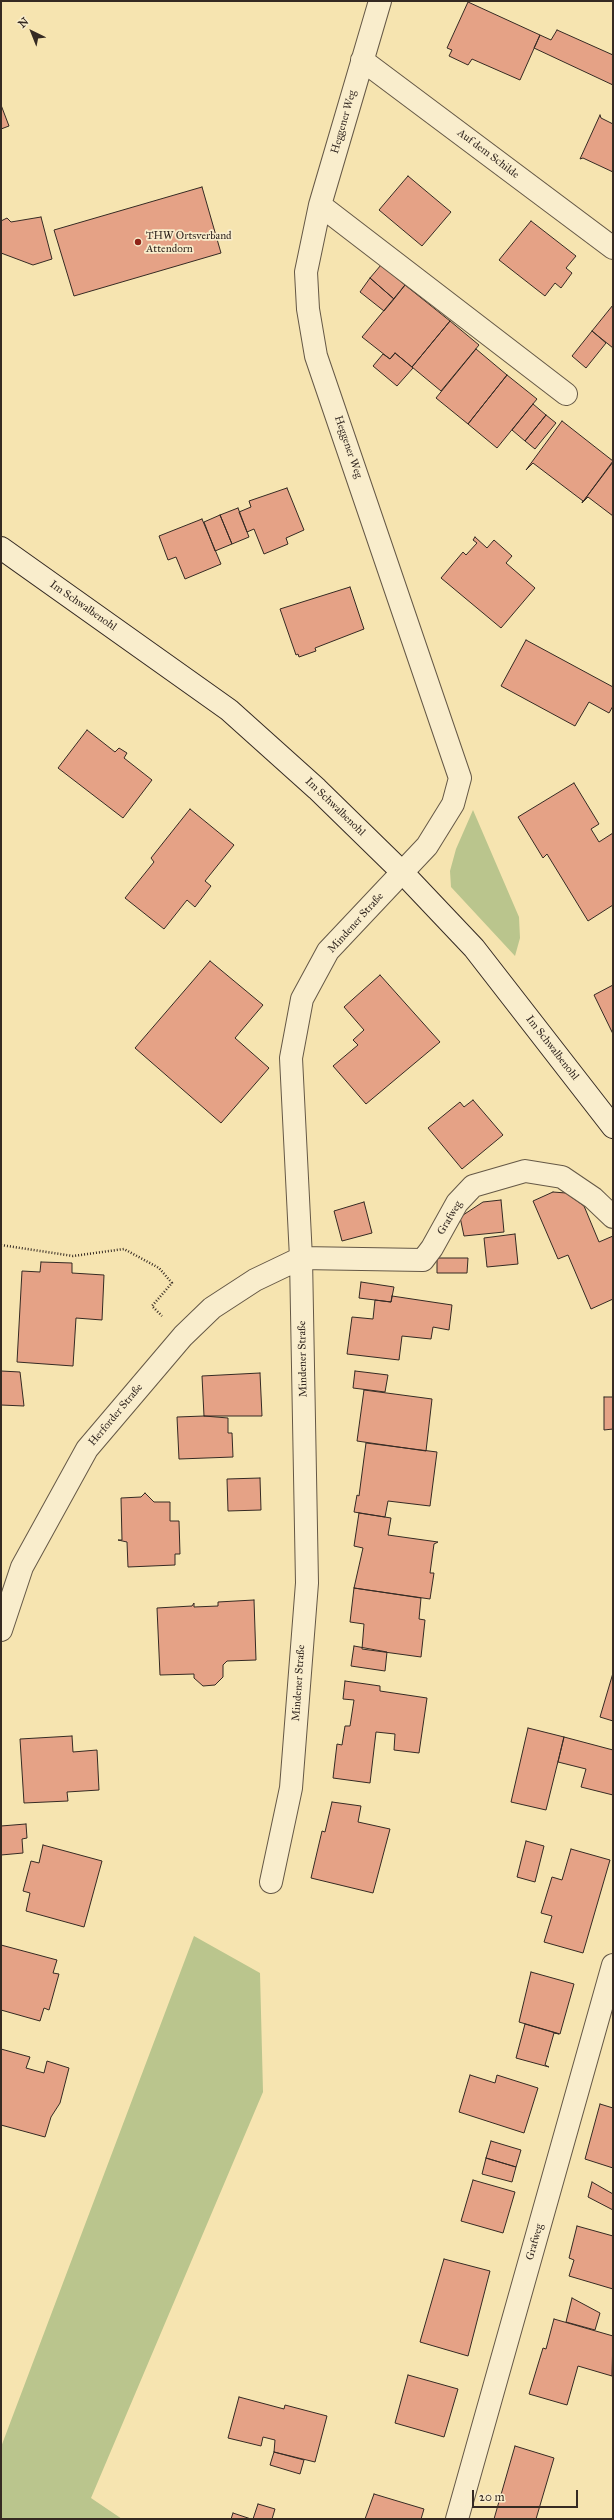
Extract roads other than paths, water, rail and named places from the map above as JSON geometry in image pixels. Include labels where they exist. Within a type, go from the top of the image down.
[{"type":"street","name":"Heggener Weg","points":[[380,1],[320,205],[306,272],[308,310],[316,356],[460,778],[453,804],[435,834],[427,846],[402,872]]},
{"type":"street","name":"Auf dem Schilde","points":[[362,60],[613,248]]},
{"type":"street","points":[[320,205],[566,394]]},
{"type":"street","name":"Im Schwalbenohl","points":[[1,548],[229,710],[317,789],[402,872],[474,948],[613,1127]]},
{"type":"street","name":"Mindener Straße","points":[[271,1882],[291,1788],[307,1582],[301,1258],[290,1058],[302,999],[328,951],[402,872]]},
{"type":"street","name":"Grafweg","points":[[301,1258],[423,1260],[432,1248],[457,1203],[473,1186],[525,1172],[562,1177],[593,1198],[613,1217]]},
{"type":"street","name":"Herforder Straße","points":[[1,1630],[22,1567],[87,1449],[183,1336],[218,1304],[255,1280],[301,1258]]},
{"type":"street","name":"Grafweg","points":[[457,2519],[613,1965]]},
{"type":"place","name":"THW Ortsverband Attendorn","points":[[138,242]]}]
